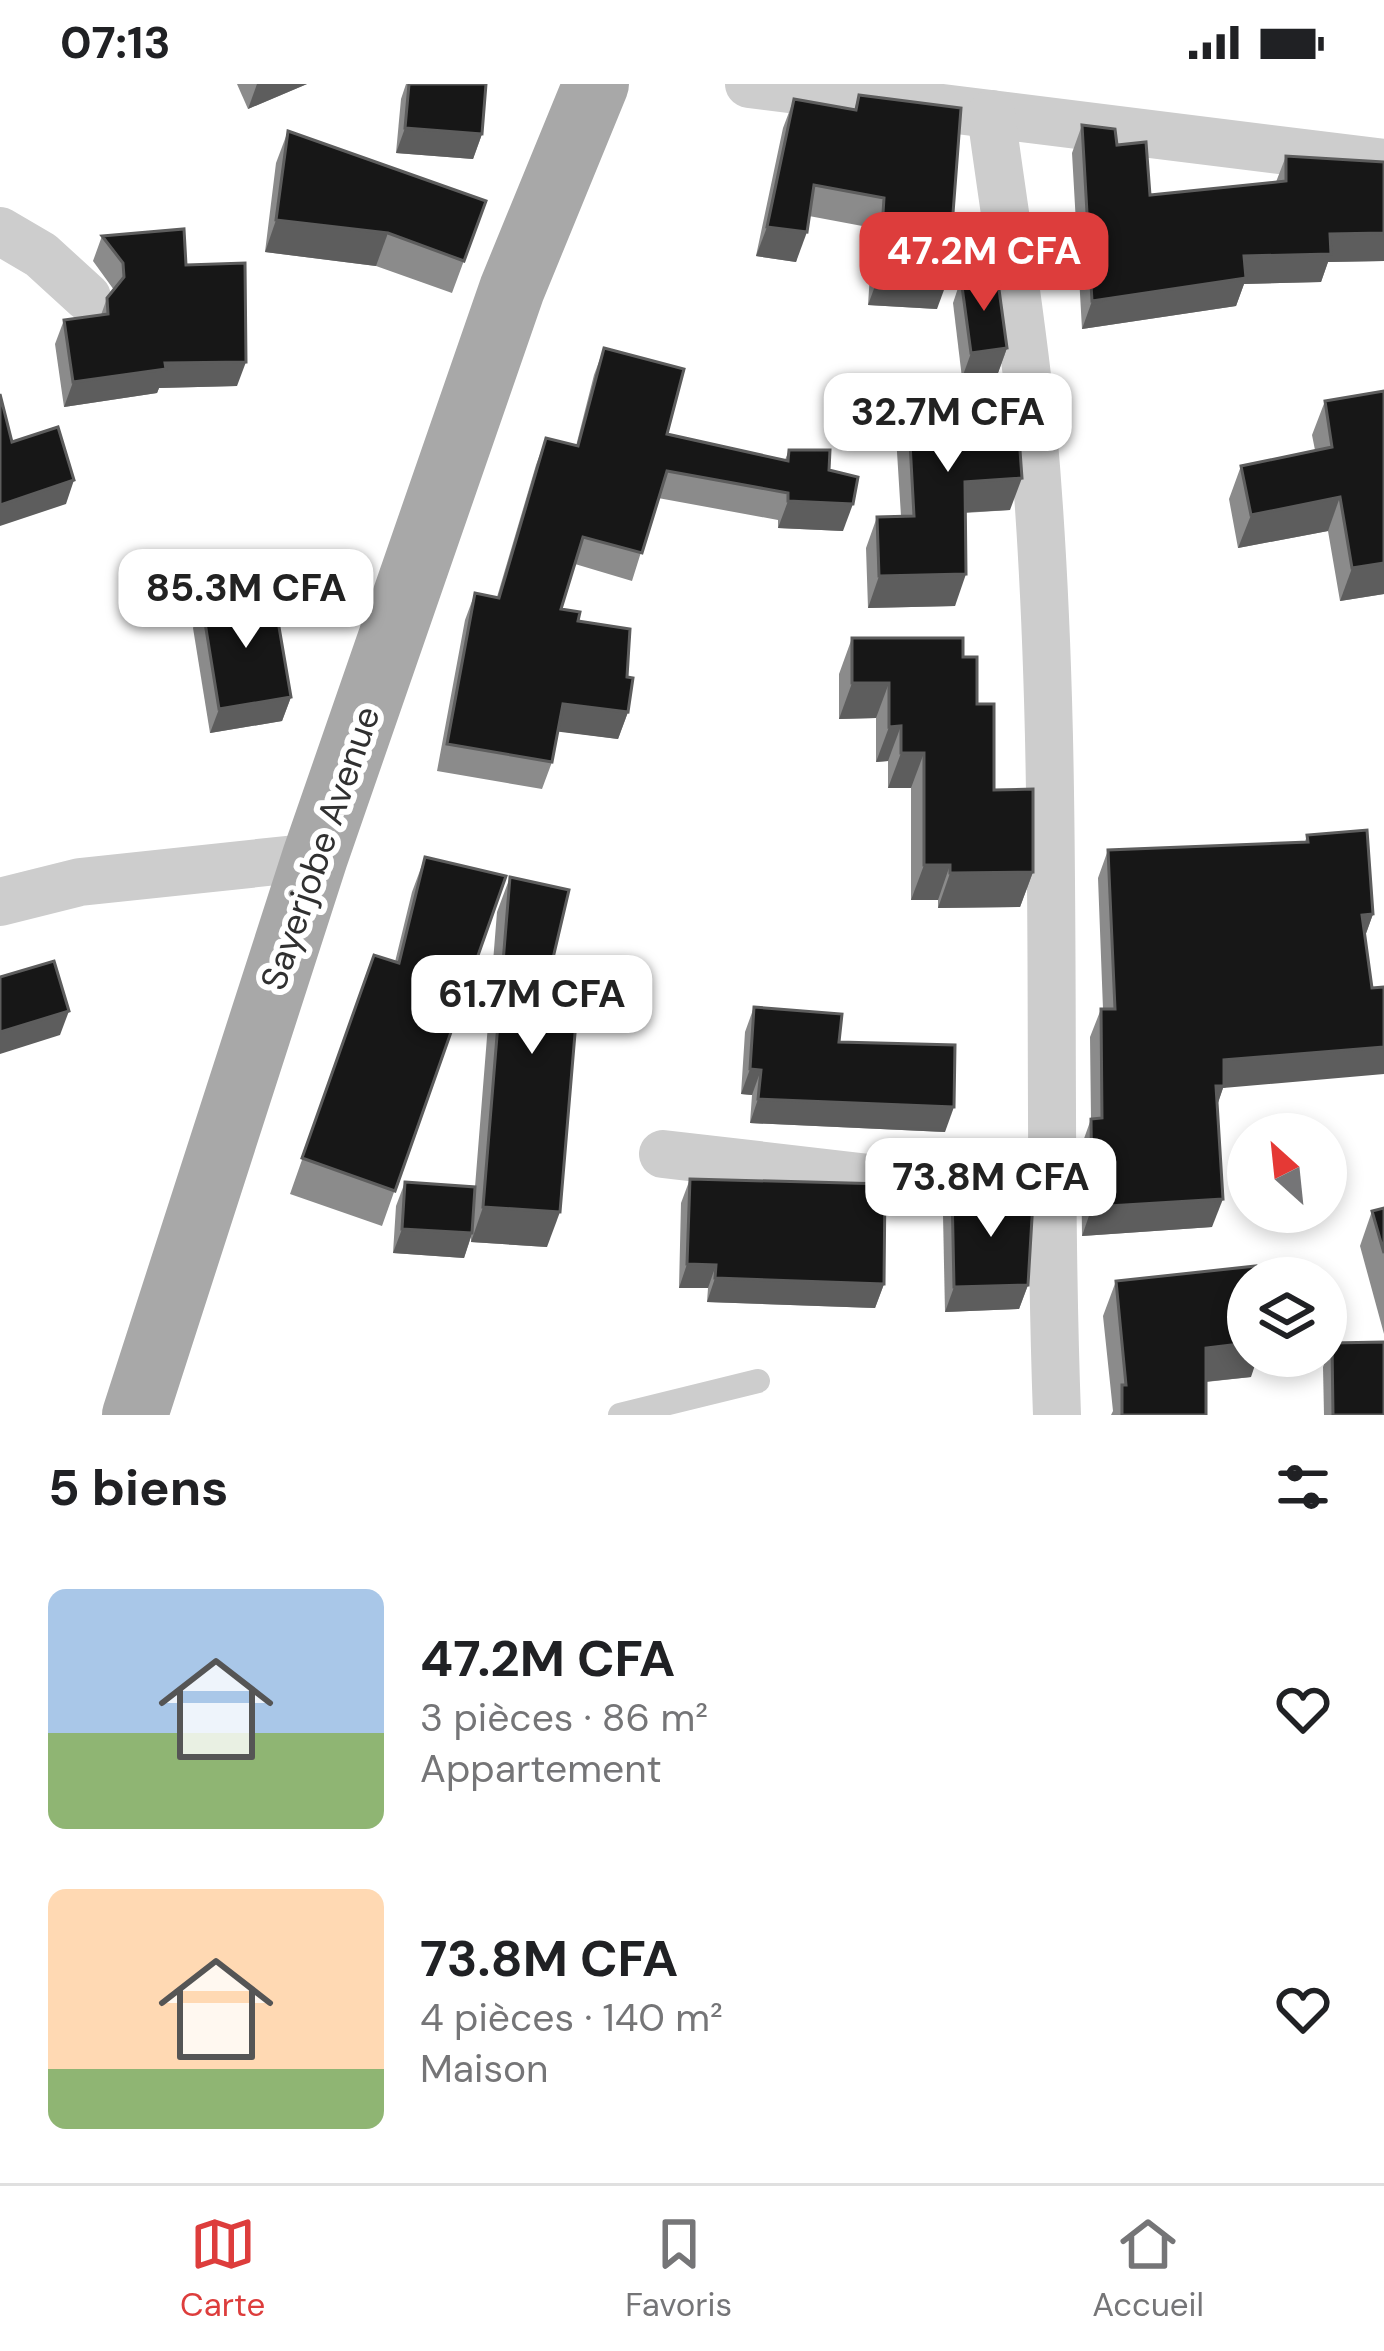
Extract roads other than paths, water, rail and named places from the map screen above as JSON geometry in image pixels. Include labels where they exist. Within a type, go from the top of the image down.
[{"type":"main road","name":"Sayerjobe Avenue","points":[[135,1415],[314,857],[512,289],[596,84]]},
{"type":"street","points":[[749,84],[1384,163]]},
{"type":"street","points":[[991,114],[1033,431],[1049,780],[1049,1199],[1057,1415]]},
{"type":"street","points":[[0,230],[41,255],[87,297]]},
{"type":"street","points":[[0,902],[80,882],[314,857]]},
{"type":"street","points":[[662,1154],[1049,1199]]},
{"type":"lane","points":[[620,1415],[758,1381]]}]
